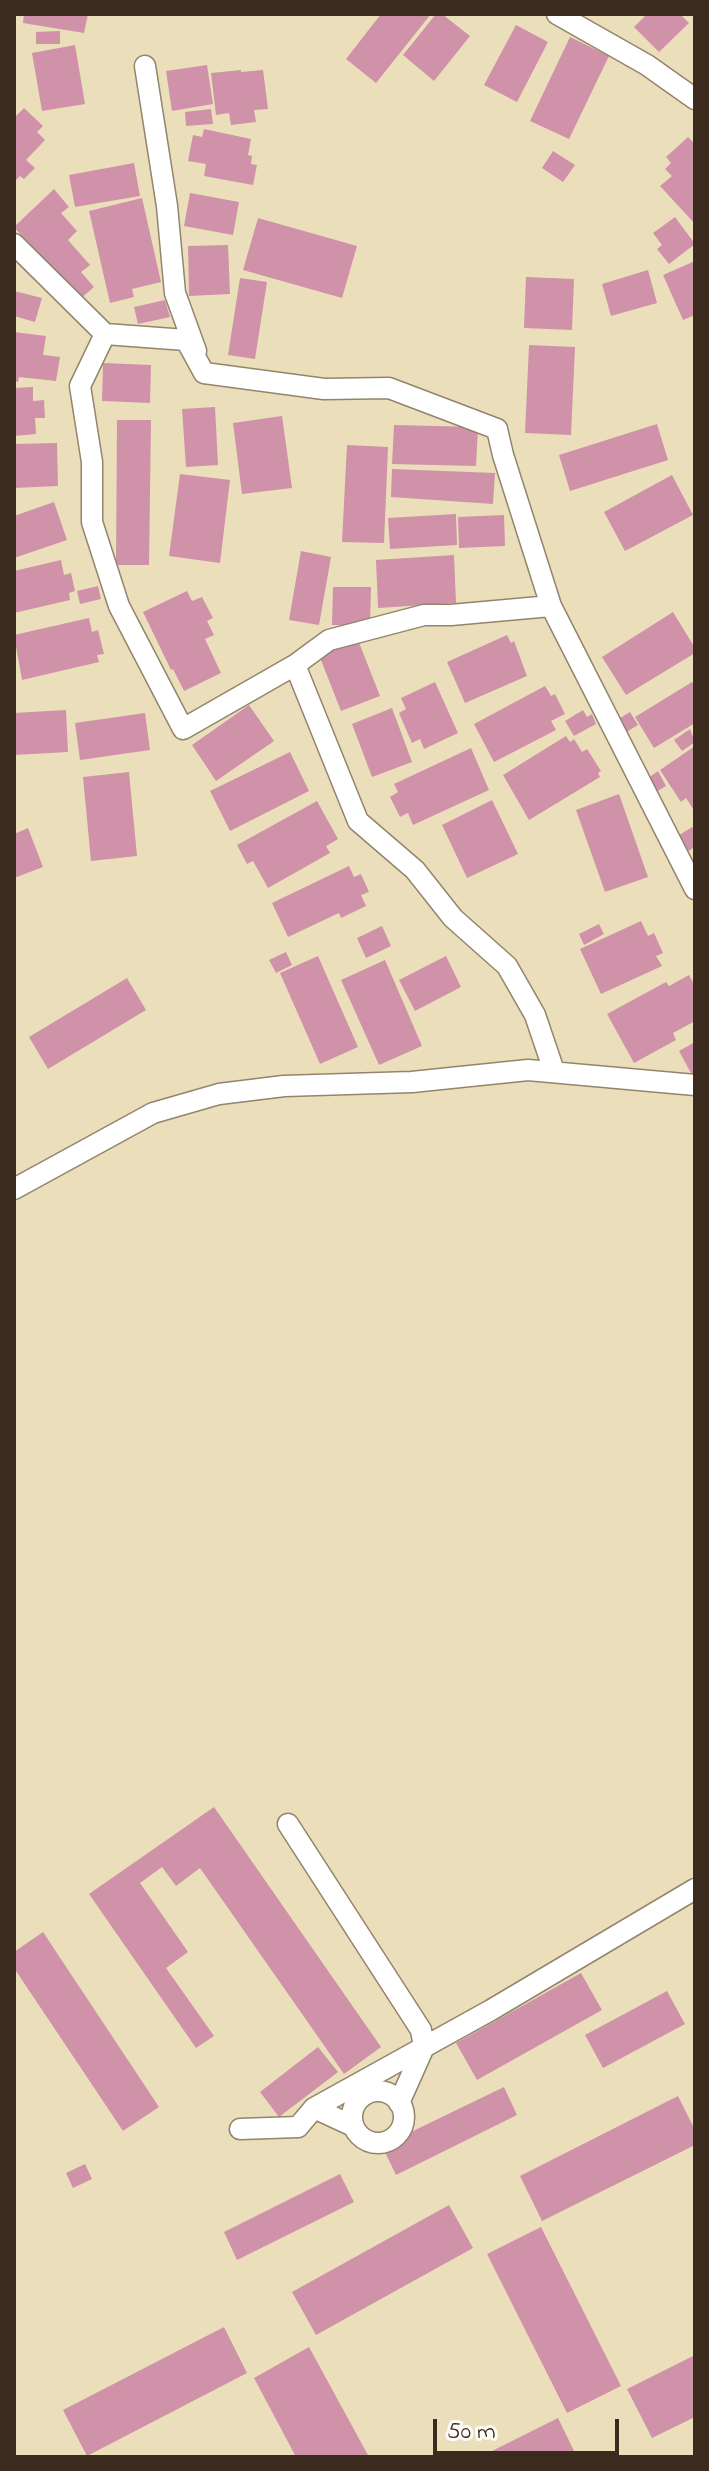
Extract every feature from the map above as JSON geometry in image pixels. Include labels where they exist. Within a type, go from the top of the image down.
[{"type":"street","points":[[557,14],[647,65],[695,99]]},
{"type":"street","points":[[145,66],[167,206],[175,293],[204,373]]},
{"type":"street","points":[[14,244],[105,334],[186,340],[204,373]]},
{"type":"street","points":[[105,334],[80,386],[92,462],[92,522],[119,606],[183,729],[295,665],[329,640],[424,615],[551,606]]},
{"type":"street","points":[[204,373],[324,389],[389,388],[497,429],[551,606],[695,889]]},
{"type":"street","points":[[295,665],[358,821],[415,870],[453,918],[507,966],[535,1015],[554,1071]]},
{"type":"street","points":[[14,1189],[153,1113],[219,1094],[284,1086],[412,1082],[528,1070],[695,1085]]},
{"type":"street","points":[[288,1824],[421,2030],[424,2047],[399,2103]]},
{"type":"street","points":[[240,2129],[298,2127],[314,2108],[695,1889]]},
{"type":"street","points":[[314,2108],[353,2126],[365,2140],[378,2143],[390,2140],[402,2126],[403,2114],[399,2103],[384,2092],[366,2094],[354,2108],[353,2126]]},
{"type":"building","points":[[24,14],[88,14],[84,33],[23,23]]},
{"type":"building","points":[[381,14],[431,14],[376,83],[346,59]]},
{"type":"building","points":[[436,14],[442,14],[470,36],[434,81],[403,55]]},
{"type":"building","points":[[647,14],[680,14],[689,23],[659,52],[634,27]]},
{"type":"building","points":[[516,25],[548,42],[517,102],[484,85]]},
{"type":"building","points":[[60,31],[60,44],[36,44],[36,32]]},
{"type":"building","points":[[570,37],[609,56],[569,139],[530,121]]},
{"type":"building","points":[[75,45],[85,104],[42,111],[32,53]]},
{"type":"building","points":[[207,65],[213,104],[172,111],[166,71]]},
{"type":"building","points":[[263,70],[268,109],[254,110],[256,122],[231,125],[229,113],[216,115],[211,73]]},
{"type":"building","points":[[24,108],[43,126],[37,132],[45,140],[26,160],[35,168],[24,179],[20,176],[14,182],[14,118]]},
{"type":"building","points":[[211,109],[213,124],[186,126],[185,112]]},
{"type":"building","points":[[204,129],[251,139],[248,155],[252,156],[251,164],[257,165],[253,185],[204,176],[206,164],[188,161],[193,135],[202,137]]},
{"type":"building","points":[[688,137],[695,144],[695,224],[660,186],[672,176],[665,169],[671,163],[666,157]]},
{"type":"building","points":[[553,151],[575,165],[563,182],[542,168]]},
{"type":"building","points":[[134,163],[140,196],[75,207],[69,175]]},
{"type":"building","points":[[54,189],[69,207],[61,213],[77,231],[68,240],[90,265],[81,272],[94,287],[79,300],[14,227]]},
{"type":"building","points":[[190,193],[239,202],[233,235],[184,226]]},
{"type":"building","points":[[142,198],[161,282],[132,289],[134,297],[110,303],[89,211]]},
{"type":"building","points":[[675,217],[695,244],[669,264],[657,249],[662,245],[653,233]]},
{"type":"building","points":[[258,218],[357,246],[342,298],[243,270]]},
{"type":"building","points":[[228,245],[230,294],[189,296],[188,246]]},
{"type":"building","points":[[695,261],[695,315],[683,320],[663,275]]},
{"type":"building","points":[[648,270],[657,303],[611,316],[602,284]]},
{"type":"building","points":[[526,277],[574,279],[572,330],[524,328]]},
{"type":"building","points":[[240,278],[267,282],[255,359],[228,355]]},
{"type":"building","points":[[14,291],[42,298],[35,322],[14,316]]},
{"type":"building","points":[[165,300],[170,317],[138,324],[134,307]]},
{"type":"building","points":[[14,332],[46,336],[43,355],[60,357],[56,381],[19,377],[18,382],[14,381]]},
{"type":"building","points":[[529,345],[575,347],[571,435],[525,433]]},
{"type":"building","points":[[103,363],[151,365],[150,403],[102,401]]},
{"type":"building","points":[[33,387],[33,401],[44,400],[45,418],[35,418],[36,434],[14,436],[14,388]]},
{"type":"building","points":[[215,407],[218,465],[186,467],[182,409]]},
{"type":"building","points":[[282,416],[292,488],[242,494],[233,423]]},
{"type":"building","points":[[117,420],[151,420],[149,565],[116,565]]},
{"type":"building","points":[[657,424],[668,460],[570,491],[559,455]]},
{"type":"building","points":[[394,425],[478,427],[476,466],[392,464]]},
{"type":"building","points":[[57,443],[58,486],[14,488],[14,444]]},
{"type":"building","points":[[347,445],[388,447],[384,543],[342,542]]},
{"type":"building","points":[[392,469],[495,473],[493,504],[391,497]]},
{"type":"building","points":[[180,474],[230,480],[220,563],[169,556]]},
{"type":"building","points":[[672,475],[693,515],[625,551],[604,512]]},
{"type":"building","points":[[54,502],[67,540],[14,558],[14,516]]},
{"type":"building","points":[[456,514],[457,545],[390,549],[388,518]]},
{"type":"building","points":[[504,515],[505,546],[459,548],[458,517]]},
{"type":"building","points":[[301,551],[331,557],[319,625],[289,620]]},
{"type":"building","points":[[454,555],[456,603],[378,608],[376,560]]},
{"type":"building","points":[[61,560],[64,575],[71,573],[75,591],[69,593],[70,600],[14,613],[14,571]]},
{"type":"building","points":[[98,586],[101,599],[80,604],[77,591]]},
{"type":"building","points":[[333,587],[371,587],[370,626],[332,625]]},
{"type":"building","points":[[187,591],[192,601],[202,597],[213,618],[207,621],[214,635],[205,639],[221,673],[184,691],[143,612]]},
{"type":"building","points":[[673,612],[695,653],[626,695],[602,657]]},
{"type":"building","points":[[89,618],[92,632],[98,630],[104,654],[97,655],[99,662],[22,680],[14,635]]},
{"type":"building","points":[[507,635],[511,643],[514,641],[527,676],[465,703],[447,662]]},
{"type":"building","points":[[358,640],[380,696],[341,711],[319,655]]},
{"type":"building","points":[[435,682],[458,733],[424,749],[420,739],[412,743],[399,713],[406,709],[401,698]]},
{"type":"building","points":[[692,682],[695,686],[695,723],[654,748],[635,717]]},
{"type":"building","points":[[545,686],[551,696],[555,694],[565,714],[551,721],[556,730],[494,762],[474,724]]},
{"type":"building","points":[[249,705],[274,741],[216,781],[192,745]]},
{"type":"building","points":[[392,708],[412,762],[372,777],[352,724]]},
{"type":"building","points":[[66,710],[68,752],[14,755],[14,713]]},
{"type":"building","points":[[583,710],[587,717],[592,714],[596,724],[574,736],[565,721]]},
{"type":"building","points":[[630,712],[638,725],[623,734],[615,721]]},
{"type":"building","points":[[145,713],[150,750],[80,760],[75,723]]},
{"type":"building","points":[[690,729],[695,742],[682,751],[674,740]]},
{"type":"building","points":[[566,736],[570,742],[574,739],[582,752],[587,749],[601,771],[598,773],[600,777],[529,820],[503,775]]},
{"type":"building","points":[[695,746],[695,812],[686,798],[681,802],[660,770]]},
{"type":"building","points":[[471,748],[489,790],[413,825],[408,813],[400,817],[390,797],[398,792],[394,784]]},
{"type":"building","points":[[290,752],[309,791],[230,831],[210,791]]},
{"type":"building","points":[[658,771],[666,786],[656,792],[648,778]]},
{"type":"building","points":[[129,772],[137,856],[91,861],[83,777]]},
{"type":"building","points":[[619,794],[648,877],[605,892],[576,810]]},
{"type":"building","points":[[492,800],[518,854],[467,878],[442,825]]},
{"type":"building","points":[[317,801],[338,839],[326,846],[330,853],[268,888],[253,861],[247,864],[237,845]]},
{"type":"building","points":[[692,827],[695,846],[689,851],[678,836]]},
{"type":"building","points":[[28,828],[43,867],[14,878],[14,834]]},
{"type":"building","points":[[349,866],[354,877],[361,874],[369,892],[361,895],[366,906],[341,918],[339,913],[288,937],[272,903]]},
{"type":"building","points":[[641,921],[648,936],[654,933],[663,953],[656,956],[662,966],[601,994],[580,949]]},
{"type":"building","points":[[599,924],[604,934],[584,945],[579,934]]},
{"type":"building","points":[[382,926],[391,946],[366,958],[357,938]]},
{"type":"building","points":[[286,952],[292,965],[276,973],[269,960]]},
{"type":"building","points":[[318,956],[358,1047],[320,1064],[280,973]]},
{"type":"building","points":[[446,956],[461,987],[415,1011],[399,980]]},
{"type":"building","points":[[385,960],[422,1046],[379,1065],[341,980]]},
{"type":"building","points":[[689,975],[695,986],[695,1021],[673,1033],[676,1040],[634,1063],[607,1014],[666,982],[669,986]]},
{"type":"building","points":[[127,978],[146,1010],[48,1069],[29,1037]]},
{"type":"building","points":[[695,1042],[695,1073],[692,1075],[679,1051]]},
{"type":"building","points":[[214,1807],[381,2047],[344,2074],[200,1868],[176,1886],[162,1867],[140,1883],[188,1952],[166,1968],[214,2036],[196,2048],[89,1894]]},
{"type":"building","points":[[43,1932],[159,2107],[123,2131],[14,1968],[14,1952]]},
{"type":"building","points":[[581,1973],[602,2010],[477,2080],[456,2043]]},
{"type":"building","points":[[667,1991],[685,2024],[603,2068],[585,2035]]},
{"type":"building","points":[[318,2047],[338,2072],[279,2117],[260,2092]]},
{"type":"building","points":[[504,2087],[517,2115],[396,2175],[382,2146]]},
{"type":"building","points":[[678,2096],[695,2130],[695,2145],[542,2221],[520,2176]]},
{"type":"building","points":[[85,2164],[92,2179],[73,2188],[66,2173]]},
{"type":"building","points":[[340,2174],[354,2202],[237,2260],[224,2232]]},
{"type":"building","points":[[449,2205],[473,2248],[316,2335],[292,2292]]},
{"type":"building","points":[[541,2227],[621,2386],[567,2413],[487,2254]]},
{"type":"building","points":[[224,2327],[247,2373],[87,2456],[63,2410]]},
{"type":"building","points":[[309,2347],[369,2457],[296,2457],[254,2378]]},
{"type":"building","points":[[695,2355],[695,2417],[652,2438],[627,2389]]},
{"type":"building","points":[[558,2418],[577,2457],[480,2457]]}]
